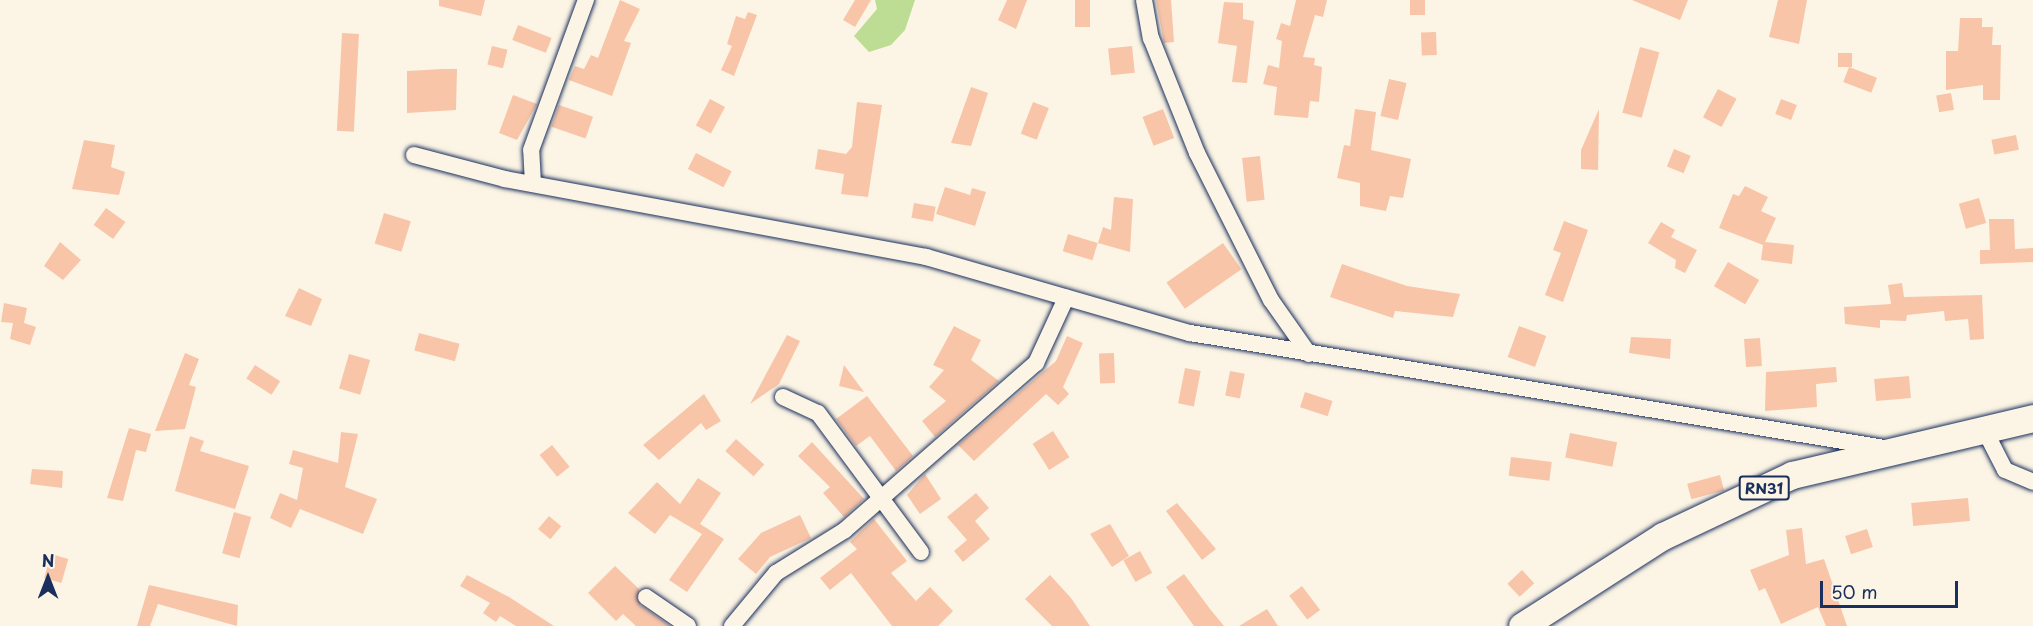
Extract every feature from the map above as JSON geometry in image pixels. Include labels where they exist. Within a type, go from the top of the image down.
[{"type":"main road","name":"RN31","points":[[1522,626],[1663,536],[1792,474],[2033,418]]},
{"type":"street","points":[[532,184],[531,150],[586,0]]},
{"type":"street","points":[[1144,0],[1151,38],[1197,153],[1271,300],[1309,354]]},
{"type":"street","points":[[414,155],[532,184],[926,257],[1190,333],[1892,449]]},
{"type":"street","points":[[732,626],[776,573],[845,530],[1036,363],[1066,298]]},
{"type":"street","points":[[783,397],[818,413],[921,552]]},
{"type":"street","points":[[1984,429],[2005,470],[2033,482]]},
{"type":"street","points":[[646,597],[688,626]]},
{"type":"green space","points":[[875,0],[915,0],[905,30],[891,45],[869,52],[854,36],[877,9]]},
{"type":"building","points":[[439,0],[485,0],[481,16],[439,6]]},
{"type":"building","points":[[620,0],[640,9],[624,41],[631,43],[612,96],[569,80],[575,66],[584,69],[591,55],[598,58]]},
{"type":"building","points":[[855,0],[871,0],[855,27],[843,20]]},
{"type":"building","points":[[1007,0],[1027,0],[1016,29],[998,20]]},
{"type":"building","points":[[1075,0],[1090,0],[1090,27],[1075,27]]},
{"type":"building","points":[[1156,0],[1171,0],[1174,42],[1164,43]]},
{"type":"building","points":[[1296,0],[1327,0],[1323,17],[1315,15],[1303,57],[1315,58],[1314,65],[1322,67],[1319,102],[1310,101],[1308,118],[1274,115],[1277,87],[1263,84],[1268,65],[1279,68],[1282,41],[1276,39],[1281,23],[1290,26]]},
{"type":"building","points":[[1410,0],[1425,0],[1425,15],[1410,15]]},
{"type":"building","points":[[1632,0],[1688,0],[1680,20]]},
{"type":"building","points":[[1778,0],[1807,0],[1799,44],[1769,37]]},
{"type":"building","points":[[1224,2],[1243,3],[1243,19],[1254,21],[1247,83],[1232,82],[1237,46],[1218,43]]},
{"type":"building","points":[[748,12],[757,15],[734,76],[721,70],[732,46],[727,44],[736,16],[745,19]]},
{"type":"building","points":[[1960,18],[1982,18],[1982,27],[1993,27],[1992,45],[2001,45],[2000,100],[1983,100],[1983,85],[1946,90],[1946,51],[1958,51]]},
{"type":"building","points":[[518,25],[552,38],[546,53],[512,40]]},
{"type":"building","points":[[1436,32],[1437,55],[1422,56],[1421,33]]},
{"type":"building","points":[[342,33],[359,34],[354,132],[337,131]]},
{"type":"building","points":[[492,46],[508,50],[503,68],[487,64]]},
{"type":"building","points":[[1132,46],[1135,73],[1111,75],[1108,49]]},
{"type":"building","points":[[1640,47],[1659,52],[1642,118],[1622,113]]},
{"type":"building","points":[[1838,53],[1852,53],[1852,67],[1838,67]]},
{"type":"building","points":[[1849,67],[1877,78],[1871,93],[1843,82]]},
{"type":"building","points":[[457,69],[456,110],[407,113],[407,71]]},
{"type":"building","points":[[1389,79],[1407,83],[1398,120],[1380,116]]},
{"type":"building","points":[[971,87],[988,93],[971,146],[951,143]]},
{"type":"building","points":[[1718,89],[1737,99],[1722,127],[1703,117]]},
{"type":"building","points":[[1951,93],[1954,110],[1939,112],[1936,96]]},
{"type":"building","points":[[513,95],[537,104],[517,140],[499,133]]},
{"type":"building","points":[[710,99],[725,107],[711,133],[696,125]]},
{"type":"building","points":[[1781,99],[1797,105],[1791,120],[1775,114]]},
{"type":"building","points":[[857,102],[882,105],[868,197],[841,194],[844,174],[815,169],[818,149],[846,154],[852,147]]},
{"type":"building","points":[[1033,102],[1049,108],[1037,140],[1021,134]]},
{"type":"building","points":[[559,105],[593,117],[586,138],[552,127]]},
{"type":"building","points":[[1163,109],[1174,138],[1154,146],[1142,117]]},
{"type":"building","points":[[1355,109],[1376,112],[1371,150],[1411,159],[1403,198],[1390,196],[1386,211],[1360,206],[1360,183],[1337,178],[1344,145],[1350,146]]},
{"type":"building","points":[[1599,109],[1598,170],[1581,169],[1581,150]]},
{"type":"building","points":[[2016,135],[2019,150],[1994,154],[1991,140]]},
{"type":"building","points":[[84,140],[115,145],[111,167],[125,172],[119,195],[72,189]]},
{"type":"building","points":[[1674,149],[1691,156],[1684,173],[1667,167]]},
{"type":"building","points":[[696,153],[732,171],[723,187],[688,169]]},
{"type":"building","points":[[1260,156],[1265,200],[1247,202],[1242,158]]},
{"type":"building","points":[[1745,186],[1768,197],[1761,211],[1776,218],[1765,242],[1794,245],[1792,264],[1761,260],[1763,245],[1719,228],[1733,194],[1739,196]]},
{"type":"building","points":[[945,187],[970,195],[972,188],[986,192],[975,226],[936,214]]},
{"type":"building","points":[[1114,197],[1133,199],[1130,252],[1098,243],[1103,227],[1111,230]]},
{"type":"building","points":[[1979,198],[1986,223],[1966,229],[1959,204]]},
{"type":"building","points":[[914,203],[936,207],[933,222],[911,218]]},
{"type":"building","points":[[106,208],[125,222],[113,239],[94,225]]},
{"type":"building","points":[[384,213],[411,221],[401,252],[375,244]]},
{"type":"building","points":[[1989,219],[2014,219],[2015,249],[2033,248],[2033,262],[1980,264],[1980,250],[1990,250]]},
{"type":"building","points":[[1564,221],[1588,230],[1563,302],[1545,295],[1561,253],[1553,250]]},
{"type":"building","points":[[1661,222],[1675,230],[1671,237],[1697,250],[1685,273],[1675,268],[1676,260],[1648,243]]},
{"type":"building","points":[[1068,234],[1098,243],[1092,260],[1063,251]]},
{"type":"building","points":[[60,242],[81,260],[63,280],[44,266]]},
{"type":"building","points":[[1223,243],[1241,269],[1185,309],[1166,283]]},
{"type":"building","points":[[1728,262],[1759,280],[1745,304],[1714,286]]},
{"type":"building","points":[[1342,264],[1407,286],[1460,294],[1453,317],[1395,311],[1393,318],[1330,297]]},
{"type":"building","points":[[1902,283],[1904,297],[1982,295],[1984,339],[1970,340],[1968,319],[1945,321],[1944,311],[1907,315],[1906,321],[1880,320],[1880,328],[1845,324],[1844,307],[1891,304],[1888,285]]},
{"type":"building","points":[[299,288],[322,299],[311,326],[285,316]]},
{"type":"building","points":[[4,303],[27,308],[24,323],[36,327],[30,345],[10,339],[13,323],[1,322]]},
{"type":"building","points":[[954,326],[981,340],[971,360],[999,381],[935,437],[922,421],[946,401],[929,387],[944,370],[933,365]]},
{"type":"building","points":[[1519,326],[1546,336],[1535,367],[1508,357]]},
{"type":"building","points":[[419,333],[460,344],[455,361],[414,350]]},
{"type":"building","points":[[787,335],[800,341],[779,384],[750,404]]},
{"type":"building","points":[[1067,336],[1083,343],[1063,387],[1069,394],[1058,405],[1046,394],[974,461],[958,445],[1056,361]]},
{"type":"building","points":[[1631,337],[1671,339],[1670,359],[1629,353]]},
{"type":"building","points":[[1760,338],[1762,366],[1746,367],[1744,339]]},
{"type":"building","points":[[185,353],[199,359],[189,385],[196,387],[185,429],[155,431]]},
{"type":"building","points":[[1114,353],[1115,383],[1100,384],[1099,354]]},
{"type":"building","points":[[349,354],[370,360],[360,395],[339,389]]},
{"type":"building","points":[[255,365],[280,381],[271,395],[246,378]]},
{"type":"building","points":[[844,365],[864,392],[839,386]]},
{"type":"building","points":[[1836,367],[1837,382],[1816,384],[1817,407],[1765,411],[1766,372]]},
{"type":"building","points":[[1185,368],[1201,371],[1194,406],[1178,403]]},
{"type":"building","points":[[1230,371],[1245,374],[1240,398],[1225,396]]},
{"type":"building","points":[[1909,376],[1911,398],[1876,401],[1874,379]]},
{"type":"building","points":[[1305,392],[1333,401],[1328,416],[1300,407]]},
{"type":"building","points":[[704,394],[721,421],[706,430],[701,423],[659,460],[643,445]]},
{"type":"building","points":[[867,396],[913,456],[896,471],[870,436],[856,446],[836,419]]},
{"type":"building","points":[[129,428],[151,434],[146,452],[136,450],[123,501],[107,498]]},
{"type":"building","points":[[1053,431],[1069,457],[1049,470],[1033,444]]},
{"type":"building","points":[[341,432],[358,434],[345,487],[377,499],[363,534],[300,509],[291,528],[270,518],[280,493],[297,500],[303,468],[289,464],[293,450],[338,463]]},
{"type":"building","points":[[1570,433],[1617,442],[1612,467],[1565,458]]},
{"type":"building","points":[[190,436],[204,441],[200,451],[249,466],[235,509],[175,491]]},
{"type":"building","points":[[736,439],[764,464],[754,476],[725,451]]},
{"type":"building","points":[[812,442],[864,499],[844,517],[823,493],[830,487],[798,456]]},
{"type":"building","points":[[552,445],[570,467],[557,477],[540,455]]},
{"type":"building","points":[[1511,457],[1552,462],[1549,481],[1509,476]]},
{"type":"building","points":[[32,469],[63,471],[62,488],[30,484]]},
{"type":"building","points":[[925,474],[941,499],[920,514],[907,495]]},
{"type":"building","points":[[1720,475],[1724,490],[1691,499],[1687,484]]},
{"type":"building","points":[[698,478],[721,493],[700,524],[724,539],[687,592],[669,580],[702,534],[670,515],[655,534],[628,513],[657,482],[680,504]]},
{"type":"building","points":[[976,493],[989,508],[975,521],[990,539],[963,562],[954,551],[967,540],[947,517]]},
{"type":"building","points":[[1968,498],[1970,521],[1913,526],[1911,503]]},
{"type":"building","points":[[1177,503],[1216,549],[1202,560],[1166,511]]},
{"type":"building","points":[[234,512],[251,517],[239,558],[222,553]]},
{"type":"building","points":[[800,515],[811,538],[770,557],[756,574],[738,559],[761,533]]},
{"type":"building","points":[[549,516],[561,526],[550,539],[538,529]]},
{"type":"building","points":[[874,519],[907,561],[891,573],[916,601],[930,587],[953,611],[938,626],[892,626],[851,573],[830,590],[820,578],[857,549],[850,542]]},
{"type":"building","points":[[1110,524],[1129,556],[1112,567],[1090,534]]},
{"type":"building","points":[[1802,528],[1806,564],[1824,559],[1847,626],[1826,626],[1818,607],[1781,624],[1765,588],[1759,591],[1750,570],[1789,555],[1786,530]]},
{"type":"building","points":[[1867,529],[1873,547],[1851,554],[1845,536]]},
{"type":"building","points":[[1140,551],[1152,573],[1136,582],[1123,560]]},
{"type":"building","points":[[51,554],[68,559],[61,583],[44,578]]},
{"type":"building","points":[[615,566],[639,589],[640,605],[670,626],[636,626],[623,614],[616,621],[588,593]]},
{"type":"building","points":[[1522,570],[1534,583],[1520,597],[1507,584]]},
{"type":"building","points":[[1184,574],[1224,626],[1194,626],[1166,587]]},
{"type":"building","points":[[467,575],[509,597],[554,626],[516,626],[500,616],[496,622],[483,613],[490,603],[460,586]]},
{"type":"building","points":[[1050,575],[1071,598],[1090,626],[1052,626],[1025,599]]},
{"type":"building","points":[[149,585],[238,605],[237,626],[158,604],[150,626],[137,626]]},
{"type":"building","points":[[1302,586],[1320,610],[1307,620],[1289,596]]},
{"type":"building","points":[[1267,609],[1278,626],[1239,626]]}]
